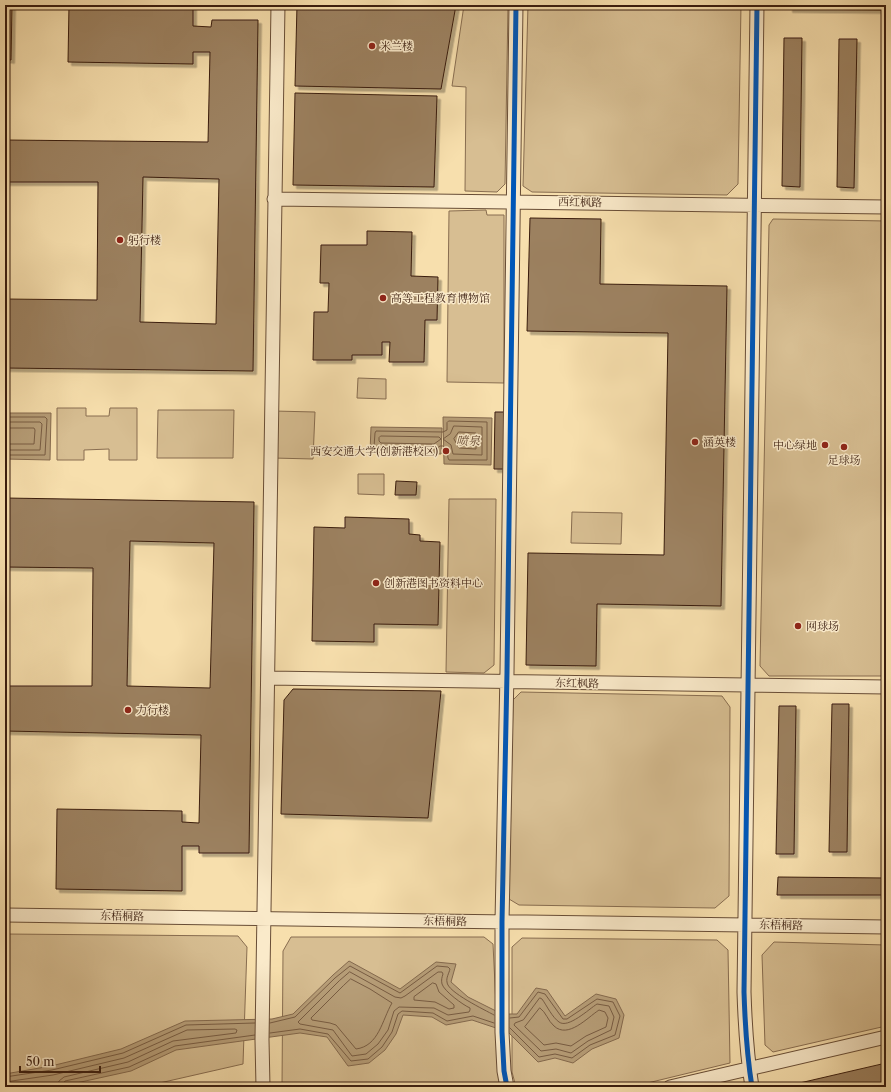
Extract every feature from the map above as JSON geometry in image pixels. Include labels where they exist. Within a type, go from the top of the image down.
[{"type":"street","points":[[263,1087],[262,1040],[278,5]]},
{"type":"street","points":[[507,1087],[504,1071],[502,1032],[502,922],[507,682],[516,5]]},
{"type":"street","points":[[752,1087],[749,1069],[744,992],[744,925],[757,5]]},
{"type":"street","name":"西红枫路","points":[[274,198],[886,207]]},
{"type":"street","name":"东红枫路","points":[[268,678],[886,687]]},
{"type":"street","name":"东梧桐路","points":[[5,915],[886,927]]},
{"type":"street","points":[[670,1087],[886,1037]]},
{"type":"shaded area","points":[[464,5],[508,5],[505,184],[497,192],[465,191],[466,87],[452,86]]},
{"type":"shaded area","points":[[528,5],[741,5],[738,184],[727,195],[532,192],[523,186]]},
{"type":"shaded area","points":[[486,210],[487,215],[504,215],[504,383],[447,382],[449,211]]},
{"type":"shaded area","name":"中心绿地","points":[[773,219],[886,221],[886,676],[769,676],[760,666],[769,225]]},
{"type":"shaded area","points":[[358,378],[386,379],[386,399],[357,398]]},
{"type":"shaded area","points":[[57,408],[86,408],[86,416],[109,416],[110,408],[137,408],[137,460],[109,460],[109,449],[84,450],[84,460],[57,460]]},
{"type":"shaded area","points":[[158,410],[234,410],[233,458],[157,458]]},
{"type":"shaded area","points":[[274,411],[315,412],[313,459],[273,458]]},
{"type":"shaded area","points":[[358,474],[384,474],[384,495],[358,494]]},
{"type":"shaded area","points":[[449,499],[496,499],[494,665],[484,673],[446,672]]},
{"type":"shaded area","points":[[572,512],[622,513],[621,544],[571,543]]},
{"type":"shaded area","points":[[521,692],[722,696],[730,707],[729,896],[715,908],[519,905],[509,899],[513,700]]},
{"type":"shaded area","points":[[5,934],[238,936],[247,947],[243,1064],[142,1087],[5,1087]]},
{"type":"shaded area","points":[[291,937],[484,937],[493,944],[500,1087],[282,1087],[283,951]]},
{"type":"shaded area","points":[[522,938],[717,940],[728,950],[730,1063],[631,1087],[516,1087],[512,1072],[512,947]]},
{"type":"shaded area","points":[[774,942],[886,945],[886,1026],[773,1052],[765,1045],[762,955]]},
{"type":"water","points":[[5,413],[51,413],[50,460],[5,459]]},
{"type":"water","name":"喷泉","points":[[443,417],[492,418],[491,465],[444,464]]},
{"type":"water","points":[[371,427],[442,428],[441,454],[370,452]]},
{"type":"water","points":[[349,961],[400,989],[436,962],[456,964],[451,982],[468,997],[502,1014],[517,1014],[536,988],[547,990],[565,1016],[596,994],[616,999],[624,1015],[619,1038],[592,1049],[573,1063],[555,1058],[538,1062],[508,1032],[472,1020],[446,1025],[432,1017],[403,1015],[396,1034],[385,1050],[369,1063],[348,1066],[327,1037],[300,1033],[176,1050],[131,1071],[58,1087],[5,1087],[5,1074],[51,1066],[121,1049],[185,1021],[272,1019],[293,1014]]},
{"type":"building","points":[[5,5],[12,5],[11,60],[5,59]]},
{"type":"building","name":"躬行楼","points":[[69,5],[193,5],[193,26],[211,27],[212,20],[258,20],[253,371],[5,368],[5,299],[97,300],[98,182],[5,182],[5,140],[208,142],[210,52],[193,52],[193,64],[68,62]],"holes":[[[143,177],[219,179],[216,324],[140,322]]]},
{"type":"building","name":"米兰楼","points":[[297,5],[456,5],[441,89],[295,86]]},
{"type":"building","points":[[789,5],[886,5],[886,10],[789,9]]},
{"type":"building","points":[[784,38],[802,38],[800,187],[782,186]]},
{"type":"building","points":[[839,39],[857,39],[854,188],[837,187]]},
{"type":"building","points":[[295,93],[437,96],[434,187],[293,185]]},
{"type":"building","name":"涵英楼","points":[[530,218],[601,219],[600,284],[727,286],[721,606],[597,604],[596,666],[526,665],[528,553],[664,555],[668,333],[527,331]]},
{"type":"building","name":"高等工程教育博物馆","points":[[367,231],[412,232],[411,276],[438,277],[437,320],[425,320],[424,362],[389,362],[390,342],[382,342],[382,355],[352,355],[352,360],[313,360],[314,312],[328,312],[329,283],[320,283],[321,245],[367,245]]},
{"type":"building","points":[[495,412],[505,412],[504,469],[494,469]]},
{"type":"building","points":[[396,481],[417,482],[416,495],[395,495]]},
{"type":"building","name":"力行楼","points":[[5,498],[254,502],[249,853],[199,853],[199,846],[182,846],[182,891],[56,889],[57,809],[182,811],[182,822],[199,823],[201,735],[5,731],[5,686],[92,686],[93,568],[5,567]],"holes":[[[130,541],[214,543],[210,688],[127,686]]]},
{"type":"building","name":"创新港图书资料中心","points":[[345,517],[409,519],[409,534],[420,535],[420,541],[440,542],[438,625],[374,624],[374,642],[312,641],[314,527],[345,528]]},
{"type":"building","points":[[293,689],[441,691],[428,818],[281,814],[284,700]]},
{"type":"building","points":[[832,704],[849,704],[847,852],[829,852]]},
{"type":"building","points":[[779,706],[796,706],[794,854],[776,854]]},
{"type":"building","points":[[886,707],[886,855],[883,855]]},
{"type":"building","points":[[778,877],[886,878],[886,895],[777,895]]},
{"type":"building","points":[[886,1063],[886,1087],[792,1087],[791,1085]]},
{"type":"cycle path","points":[[507,1087],[504,1071],[502,1032],[502,922],[516,5]]},
{"type":"cycle path","points":[[752,1087],[746,1040],[744,992],[757,5]]},
{"type":"place","name":"米兰楼","points":[[372,46]]},
{"type":"place","name":"躬行楼","points":[[120,240]]},
{"type":"place","name":"高等工程教育博物馆","points":[[383,298]]},
{"type":"place","name":"涵英楼","points":[[695,442]]},
{"type":"place","name":"中心绿地","points":[[825,445]]},
{"type":"place","name":"足球场","points":[[844,447]]},
{"type":"place","name":"西安交通大学(创新港校区)","points":[[446,451]]},
{"type":"place","name":"创新港图书资料中心","points":[[376,583]]},
{"type":"place","name":"网球场","points":[[798,626]]},
{"type":"place","name":"力行楼","points":[[128,710]]}]
